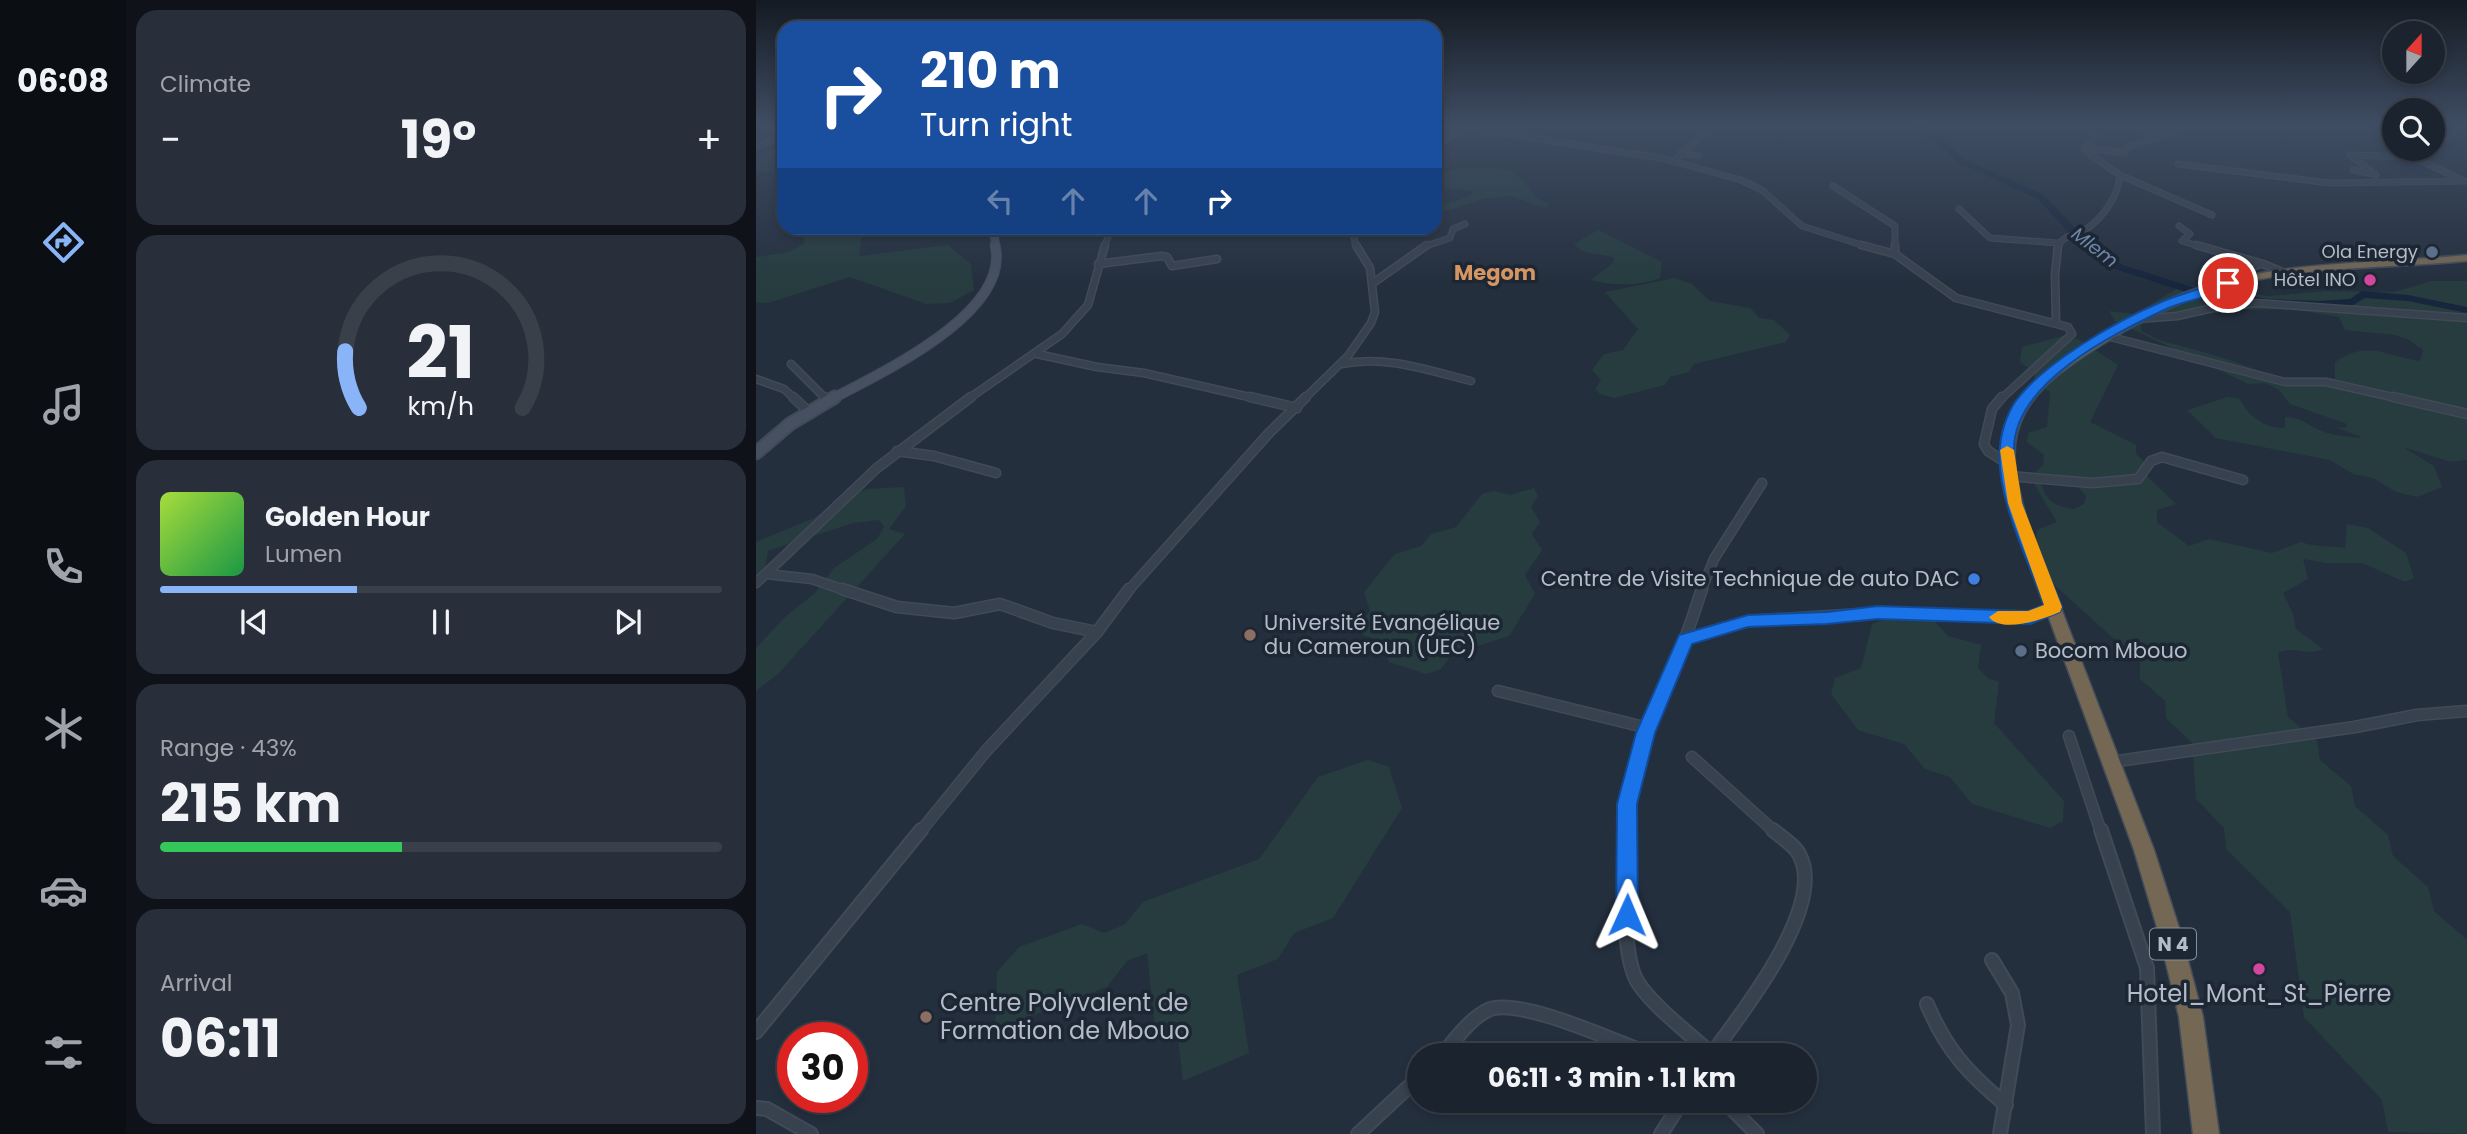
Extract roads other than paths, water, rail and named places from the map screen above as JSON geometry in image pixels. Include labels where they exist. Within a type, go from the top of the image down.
[{"type":"highway","points":[[2111,762],[2019,517],[2008,469],[2007,448],[2012,423],[2025,398],[2070,359],[2138,319],[2190,295],[2285,272],[2467,256]]},
{"type":"highway","name":"N 4","points":[[2111,762],[2144,850],[2182,978],[2191,1017],[2206,1134]]},
{"type":"street","points":[[1731,178],[1757,186],[1788,216],[1809,229],[1895,254],[1919,268],[1956,298],[2068,327],[2072,334],[2013,385],[1992,409],[1984,444],[2008,469],[2119,482],[2138,479],[2151,461],[2162,457],[2243,480]]},
{"type":"street","points":[[2056,323],[2055,275],[2058,243],[2064,237],[2082,232],[2097,219],[2115,195],[2119,178]]},
{"type":"street","points":[[2127,178],[2212,215]]},
{"type":"street","points":[[2289,178],[2330,183],[2464,180]]},
{"type":"street","points":[[2389,178],[2399,180]]},
{"type":"street","points":[[1833,186],[1895,226],[1895,254]]},
{"type":"street","points":[[1959,209],[1990,238],[2058,243]]},
{"type":"street","points":[[1373,284],[1424,246],[1450,238],[1453,229],[1465,224]]},
{"type":"street","points":[[2179,226],[2190,234],[2182,241],[2285,272]]},
{"type":"street","points":[[756,453],[808,412],[918,349],[953,324],[979,300],[998,265],[999,254],[995,235]]},
{"type":"street","points":[[756,583],[829,511],[897,452],[1062,334],[1088,305],[1098,264],[1109,235]]},
{"type":"street","points":[[756,1032],[986,751],[1097,632],[1136,580],[1186,522],[1269,433],[1339,365],[1374,317],[1370,268],[1357,249],[1354,235]]},
{"type":"street","points":[[1098,264],[1161,256],[1167,257],[1172,266],[1217,259]]},
{"type":"street","points":[[2231,271],[2263,264]]},
{"type":"street","points":[[2138,319],[2177,316],[2213,308],[2257,303],[2467,318]]},
{"type":"street","points":[[2107,336],[2273,379],[2299,384],[2326,382],[2467,414]]},
{"type":"street","points":[[1037,354],[1097,367],[1144,373],[1297,408]]},
{"type":"street","points":[[1339,365],[1365,359],[1382,359],[1471,381]]},
{"type":"street","points":[[791,364],[828,401]]},
{"type":"street","points":[[756,379],[784,389],[808,412]]},
{"type":"street","points":[[897,452],[934,456],[996,472]]},
{"type":"street","points":[[1698,1043],[1647,994],[1635,977],[1631,965],[1627,915],[1627,804],[1648,728],[1714,559],[1762,483]]},
{"type":"street","points":[[766,574],[812,579],[897,607],[954,613],[1000,604],[1053,622],[1097,632]]},
{"type":"street","points":[[1685,639],[1748,621],[1827,618],[1878,612],[2030,618],[2054,607]]},
{"type":"street","points":[[1498,691],[1594,712],[1648,728]]},
{"type":"street","points":[[2111,762],[2355,727],[2417,715],[2467,711]]},
{"type":"street","points":[[2069,736],[2147,968],[2153,1134]]},
{"type":"street","points":[[1692,757],[1800,854],[1807,872],[1798,915],[1768,976],[1720,1043]]},
{"type":"street","points":[[1992,960],[2012,993],[2018,1025],[2000,1134]]},
{"type":"street","points":[[1927,1004],[1937,1031],[1951,1054],[2006,1105]]},
{"type":"street","points":[[1453,1043],[1487,1010],[1503,1005],[1619,1043]]},
{"type":"street","points":[[1358,1134],[1407,1088]]},
{"type":"street","points":[[756,1108],[767,1109],[811,1134]]},
{"type":"street","points":[[1661,1134],[1674,1113]]},
{"type":"street","points":[[1736,1113],[1757,1134]]},
{"type":"waterway","name":"Mlem","points":[[1999,178],[2041,197],[2078,237],[2119,267],[2193,291],[2269,302],[2319,304],[2353,302],[2362,294],[2408,298],[2467,310]]},
{"type":"place","name":"Ola Energy","points":[[2432,252]]},
{"type":"place","name":"Hôtel INO","points":[[2370,280]]},
{"type":"place","name":"Centre de Visite Technique de auto DAC","points":[[1974,579]]},
{"type":"place","name":"Université Evangélique du Cameroun (UEC)","points":[[1250,635]]},
{"type":"place","name":"Bocom Mbouo","points":[[2021,651]]},
{"type":"place","name":"Hotel_Mont_St_Pierre","points":[[2259,969]]},
{"type":"place","name":"Centre Polyvalent de Formation de Mbouo","points":[[926,1017]]},
{"type":"district","name":"Megom","points":[[1495,273]]}]
